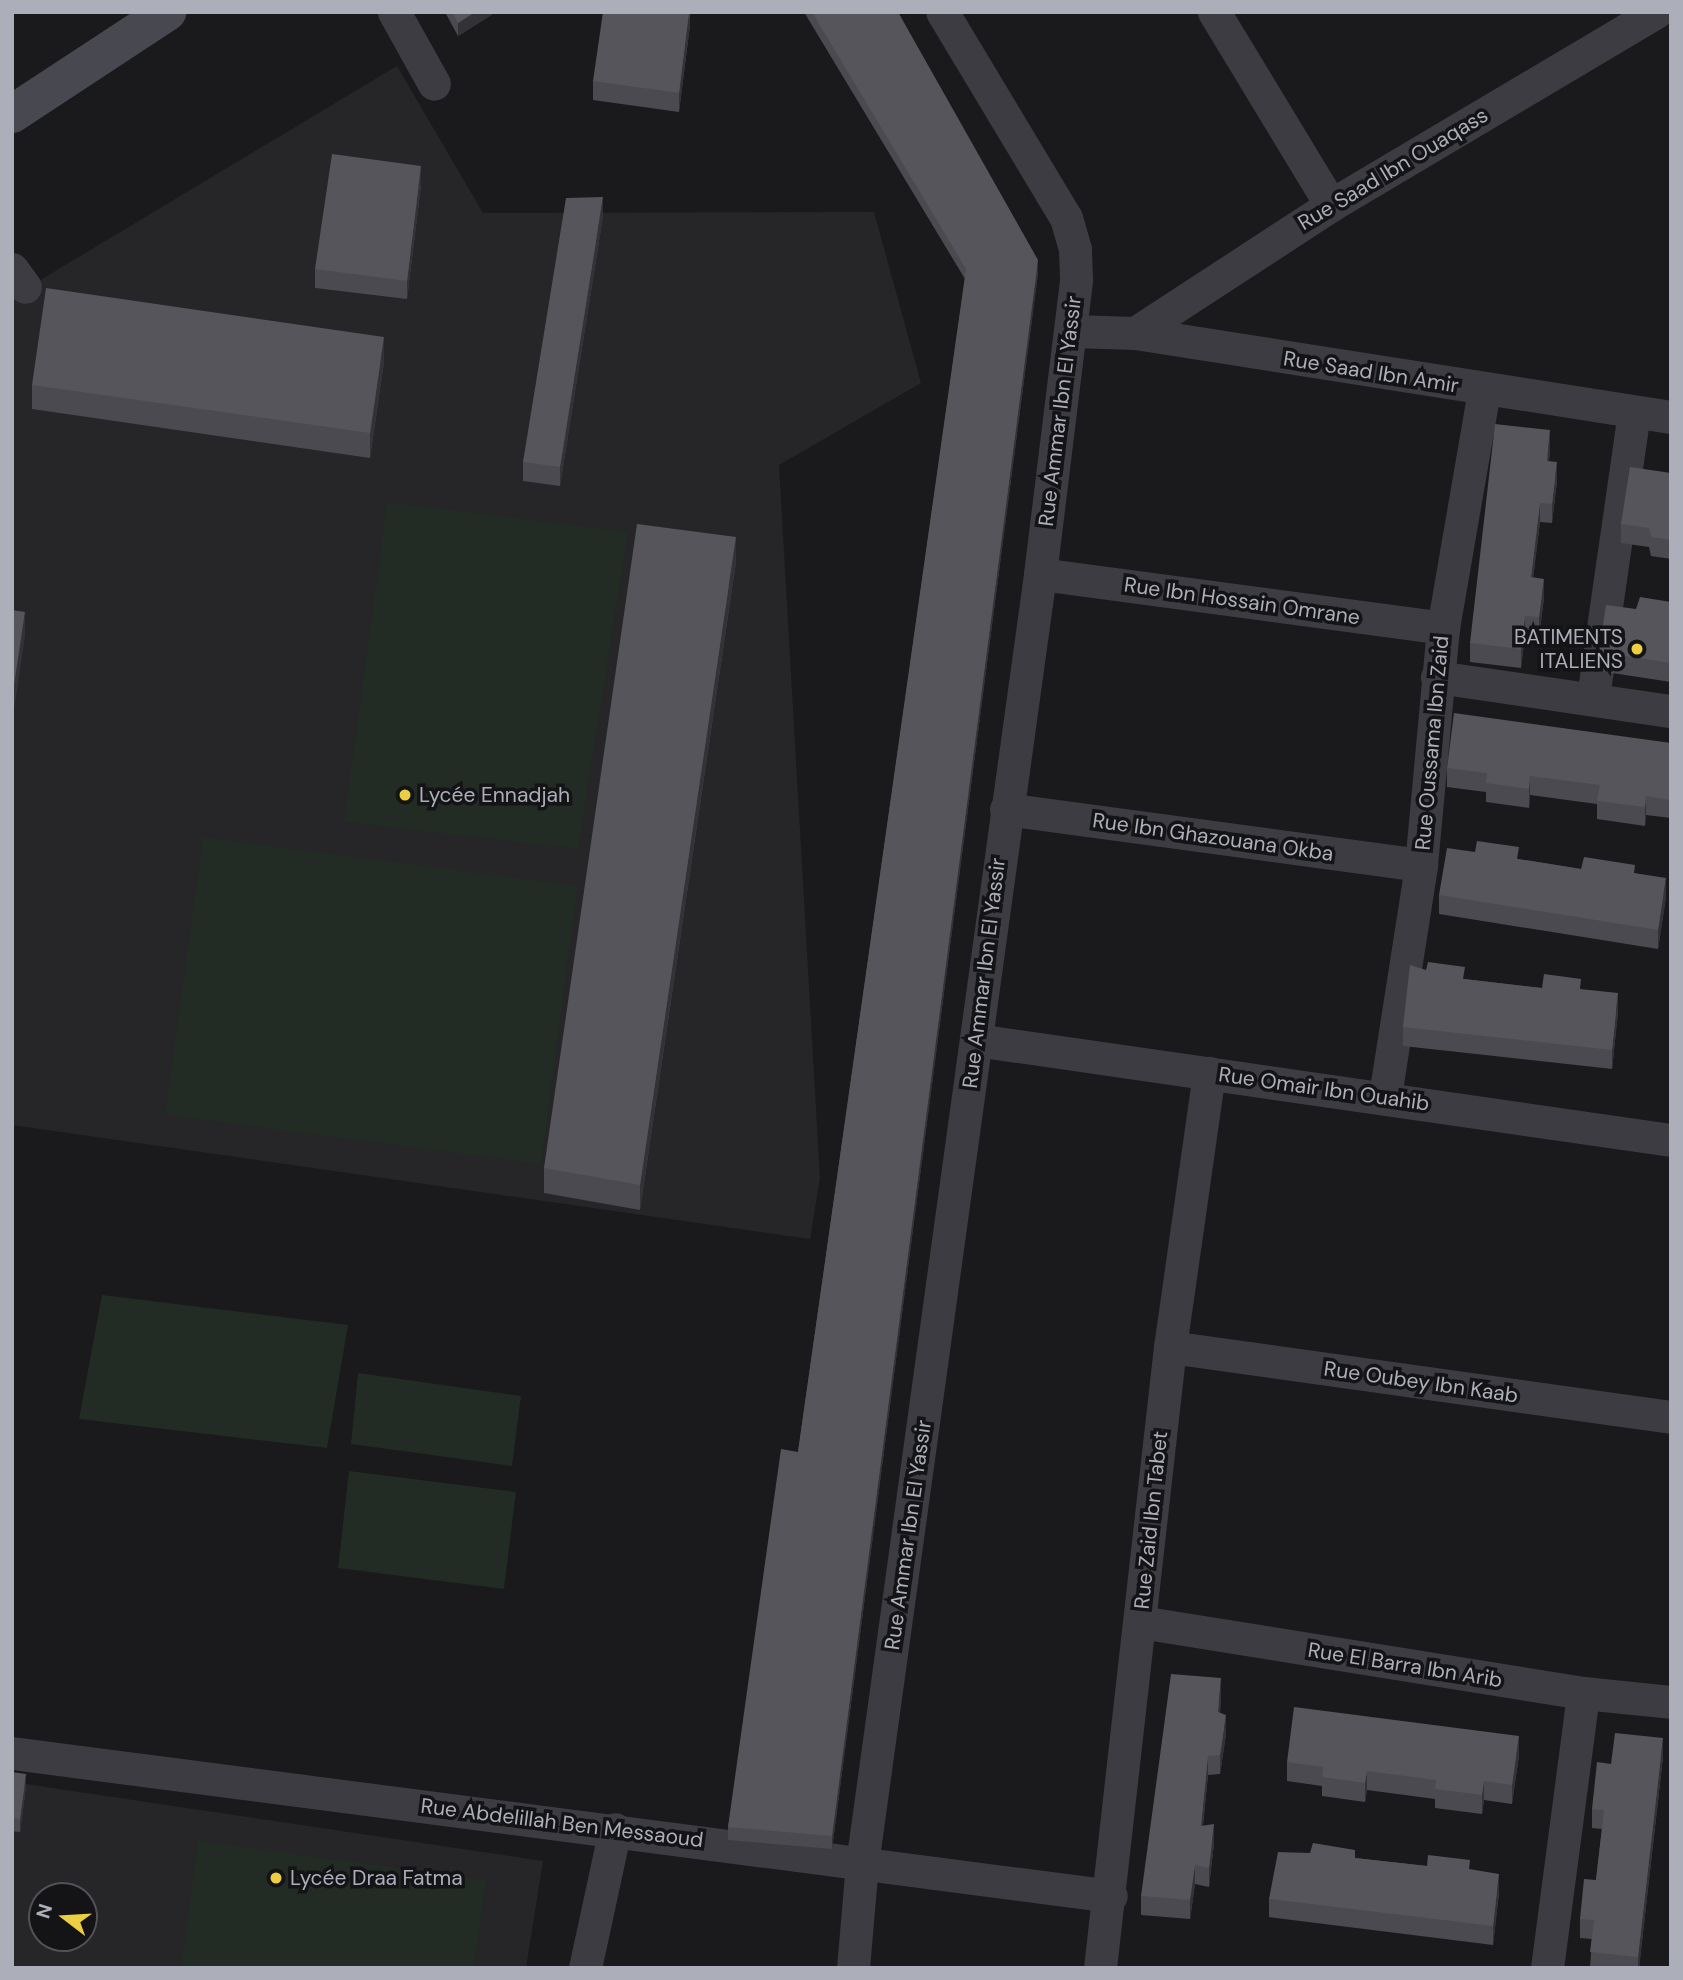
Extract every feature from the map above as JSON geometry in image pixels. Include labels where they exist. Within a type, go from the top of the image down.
[{"type":"main road","points":[[12,114],[167,12]]},
{"type":"street","points":[[394,12],[434,84]]},
{"type":"street","name":"Rue Ammar Ibn El Yassir","points":[[853,1968],[862,1864],[1072,331],[1075,249],[1066,218],[942,12]]},
{"type":"street","points":[[1214,12],[1331,205]]},
{"type":"street","name":"Rue Saad Ibn Ouaqass","points":[[1135,333],[1331,205],[1656,12]]},
{"type":"street","name":"Rue Saad Ibn Amir","points":[[1072,331],[1135,333],[1485,391],[1671,417]]},
{"type":"street","name":"Rue Oussama Ibn Zaid","points":[[1385,1096],[1421,865],[1443,628],[1485,391]]},
{"type":"street","points":[[1592,697],[1634,413]]},
{"type":"street","name":"Rue Ibn Hossain Omrane","points":[[1040,574],[1443,628]]},
{"type":"street","points":[[1437,677],[1592,697],[1671,711]]},
{"type":"street","name":"Rue Ibn Ghazouana Okba","points":[[1006,809],[1421,865]]},
{"type":"street","name":"Rue Omair Ibn Ouahib","points":[[976,1040],[1385,1096],[1671,1140]]},
{"type":"street","name":"Rue Zaid Ibn Tabet","points":[[1100,1968],[1111,1896],[1170,1347],[1209,1073]]},
{"type":"street","name":"Rue Oubey Ibn Kaab","points":[[1170,1347],[1671,1418]]},
{"type":"street","name":"Rue El Barra Ibn Arib","points":[[1140,1622],[1583,1693],[1671,1702]]},
{"type":"street","points":[[1547,1968],[1583,1693]]},
{"type":"street","name":"Rue Abdelillah Ben Messaoud","points":[[12,1753],[615,1829],[1111,1896]]},
{"type":"street","points":[[585,1968],[615,1829]]},
{"type":"shaded area","name":"Lycée Ennadjah","points":[[397,66],[483,213],[874,212],[921,383],[779,465],[820,1178],[810,1239],[12,1125],[12,297]]},
{"type":"shaded area","points":[[387,502],[628,532],[578,849],[344,822]]},
{"type":"shaded area","points":[[203,837],[578,886],[541,1164],[165,1115]]},
{"type":"shaded area","points":[[102,1295],[348,1325],[327,1448],[79,1419]]},
{"type":"shaded area","points":[[358,1373],[521,1396],[512,1466],[351,1444]]},
{"type":"shaded area","points":[[349,1471],[516,1492],[504,1589],[338,1568]]},
{"type":"shaded area","name":"Lycée Draa Fatma","points":[[12,1782],[543,1861],[526,1968],[12,1968]]},
{"type":"shaded area","points":[[198,1841],[486,1880],[474,1968],[181,1968]]},
{"type":"building","points":[[452,12],[475,12],[458,23]]},
{"type":"building","points":[[603,12],[689,12],[679,93],[593,81]]},
{"type":"building","points":[[812,12],[898,12],[1038,260],[832,1836],[728,1827],[781,1449],[798,1452],[966,269]]},
{"type":"building","points":[[332,154],[421,166],[407,281],[315,269]]},
{"type":"building","points":[[603,197],[560,467],[523,462],[566,198]]},
{"type":"building","points":[[46,288],[384,337],[370,433],[32,385]]},
{"type":"building","points":[[1495,424],[1550,430],[1547,461],[1557,462],[1552,504],[1540,503],[1531,577],[1544,579],[1539,617],[1525,616],[1521,649],[1470,643]]},
{"type":"building","points":[[1630,467],[1671,473],[1671,540],[1651,537],[1649,528],[1621,524]]},
{"type":"building","points":[[637,524],[736,537],[640,1185],[544,1168]]},
{"type":"building","name":"BATIMENTS ITALIENS","points":[[1640,597],[1671,602],[1671,663],[1599,652],[1606,605],[1636,609]]},
{"type":"building","points":[[12,610],[25,612],[12,699]]},
{"type":"building","points":[[1454,713],[1671,743],[1671,800],[1646,796],[1645,807],[1597,801],[1600,785],[1530,776],[1529,789],[1486,783],[1487,773],[1447,768]]},
{"type":"building","points":[[1477,841],[1519,847],[1517,859],[1581,869],[1584,857],[1635,865],[1634,873],[1666,878],[1658,930],[1439,895],[1447,848],[1475,852]]},
{"type":"building","points":[[1428,962],[1465,967],[1463,979],[1542,988],[1544,974],[1581,979],[1580,989],[1618,993],[1612,1050],[1403,1027],[1410,965],[1426,970]]},
{"type":"building","points":[[1171,1674],[1221,1678],[1218,1712],[1226,1715],[1220,1755],[1208,1756],[1201,1826],[1214,1824],[1209,1868],[1195,1865],[1190,1900],[1141,1896]]},
{"type":"building","points":[[1294,1707],[1519,1736],[1512,1785],[1484,1781],[1482,1795],[1435,1789],[1436,1780],[1367,1771],[1365,1783],[1322,1777],[1323,1767],[1287,1762]]},
{"type":"building","points":[[1615,1733],[1663,1738],[1638,1957],[1590,1952],[1594,1920],[1580,1919],[1584,1879],[1596,1880],[1604,1810],[1592,1809],[1597,1762],[1611,1764]]},
{"type":"building","points":[[12,1772],[26,1774],[20,1819],[12,1818]]},
{"type":"building","points":[[1313,1843],[1355,1850],[1355,1858],[1427,1866],[1428,1855],[1470,1860],[1469,1869],[1499,1874],[1493,1926],[1269,1899],[1278,1852],[1310,1853]]},
{"type":"place","name":"BATIMENTS ITALIENS","points":[[1637,649]]},
{"type":"place","name":"Lycée Ennadjah","points":[[405,795]]},
{"type":"place","name":"Lycée Draa Fatma","points":[[276,1878]]}]
